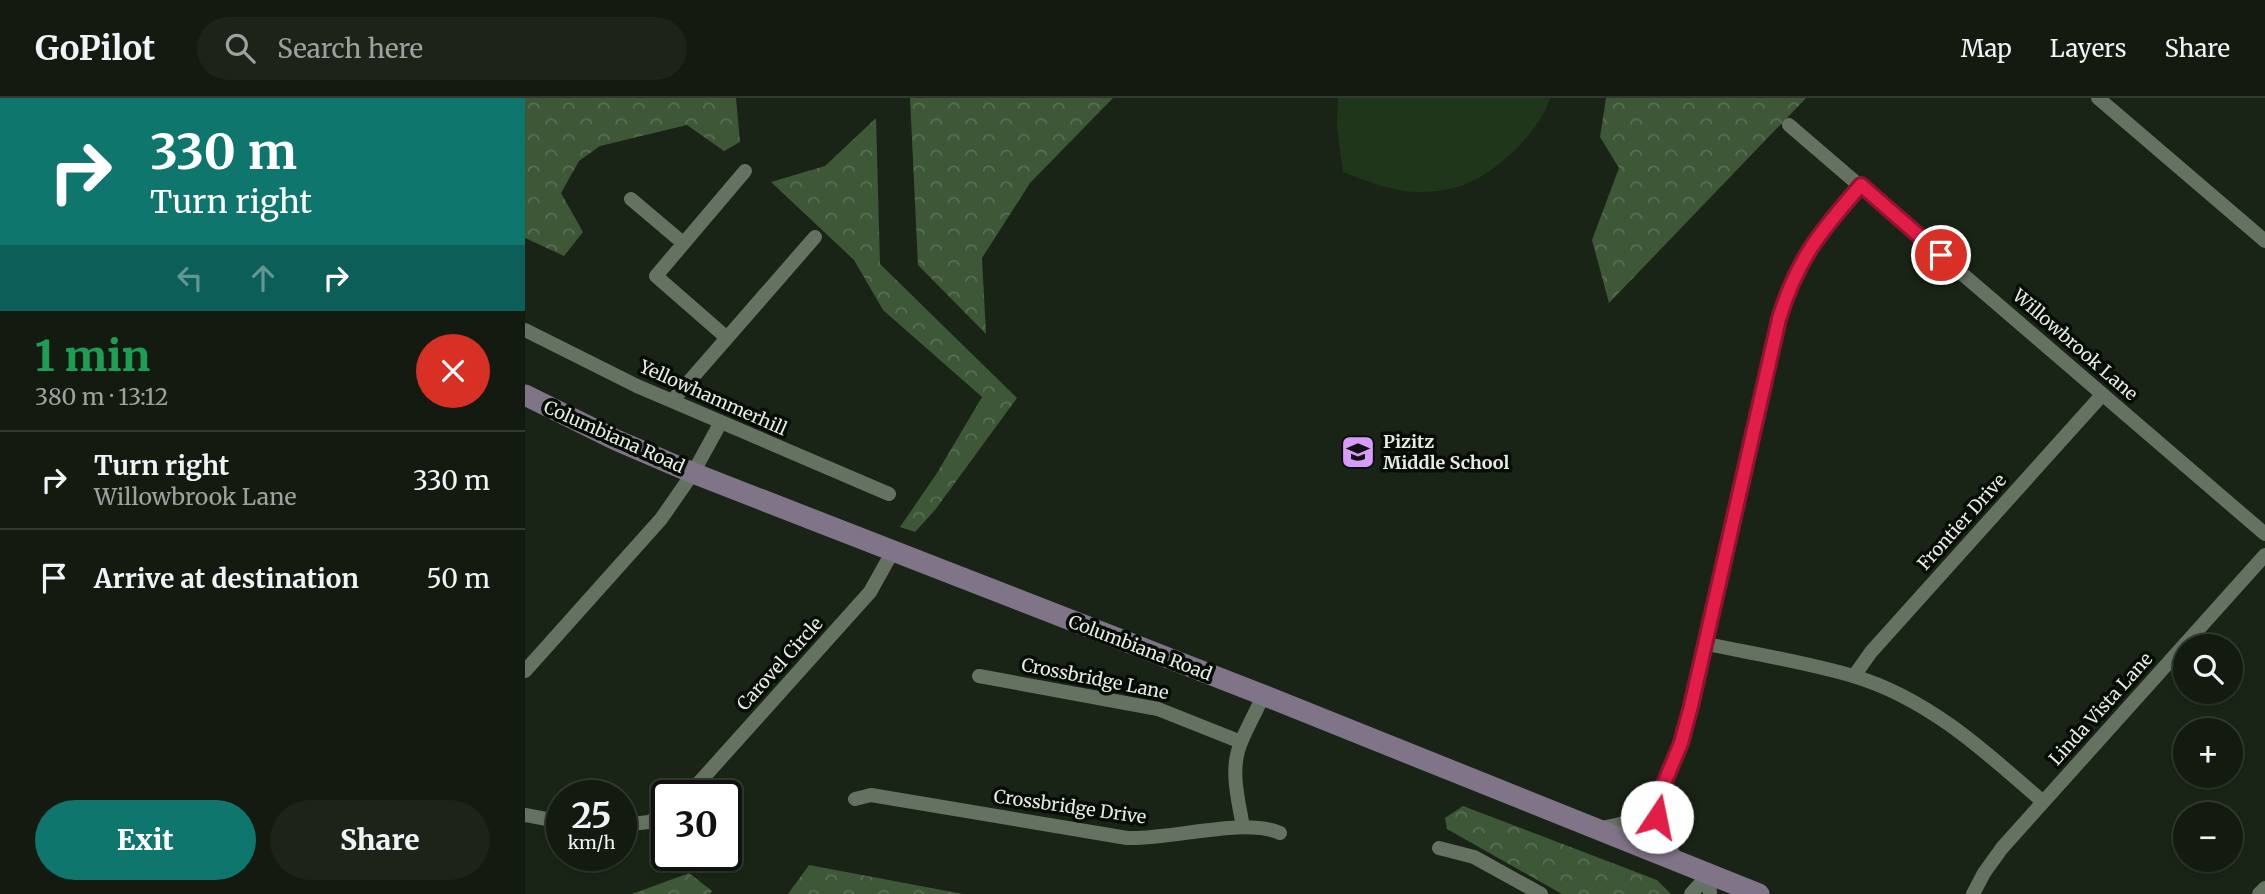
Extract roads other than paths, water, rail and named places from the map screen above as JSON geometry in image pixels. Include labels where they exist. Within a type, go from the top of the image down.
[{"type":"main road","name":"Columbiana Road","points":[[525,395],[616,440],[693,473],[1598,829],[1679,862],[1710,884],[1759,894]]},
{"type":"street","points":[[2107,101],[2265,241]]},
{"type":"street","name":"Willowbrook Lane","points":[[1789,125],[2265,534]]},
{"type":"street","points":[[727,338],[656,276],[745,172]]},
{"type":"street","points":[[1679,862],[1663,838],[1657,817],[1658,798],[1681,743],[1707,644],[1779,319],[1787,293],[1810,247],[1861,185]]},
{"type":"street","points":[[631,200],[683,243]]},
{"type":"street","points":[[672,401],[815,237]]},
{"type":"street","name":"Yellowhammerhill","points":[[525,330],[637,386],[889,495]]},
{"type":"street","name":"Frontier Drive","points":[[1854,676],[1871,652],[2102,395]]},
{"type":"street","points":[[525,671],[661,519],[693,473],[721,422]]},
{"type":"street","name":"Carovel Circle","points":[[701,780],[870,592],[893,551]]},
{"type":"street","name":"Linda Vista Lane","points":[[1973,894],[1991,862],[2265,555]]},
{"type":"street","points":[[1707,644],[1854,676],[1920,705],[1971,738],[2043,802]]},
{"type":"street","name":"Crossbridge Lane","points":[[979,677],[1158,709],[1241,742]]},
{"type":"street","points":[[1243,827],[1235,783],[1236,760],[1262,695]]},
{"type":"street","name":"Crossbridge Drive","points":[[855,799],[871,795],[1127,838],[1148,839],[1243,827],[1269,829],[1280,833]]},
{"type":"street","points":[[1598,829],[1631,820],[1647,810],[1658,798]]},
{"type":"street","points":[[525,815],[546,819]]},
{"type":"street","points":[[1439,848],[1474,857],[1541,894]]},
{"type":"street","points":[[1691,894],[1710,884]]},
{"type":"street","points":[[2259,894],[2265,888]]},
{"type":"place","name":"Pizitz Middle School","points":[[1358,452]]}]
